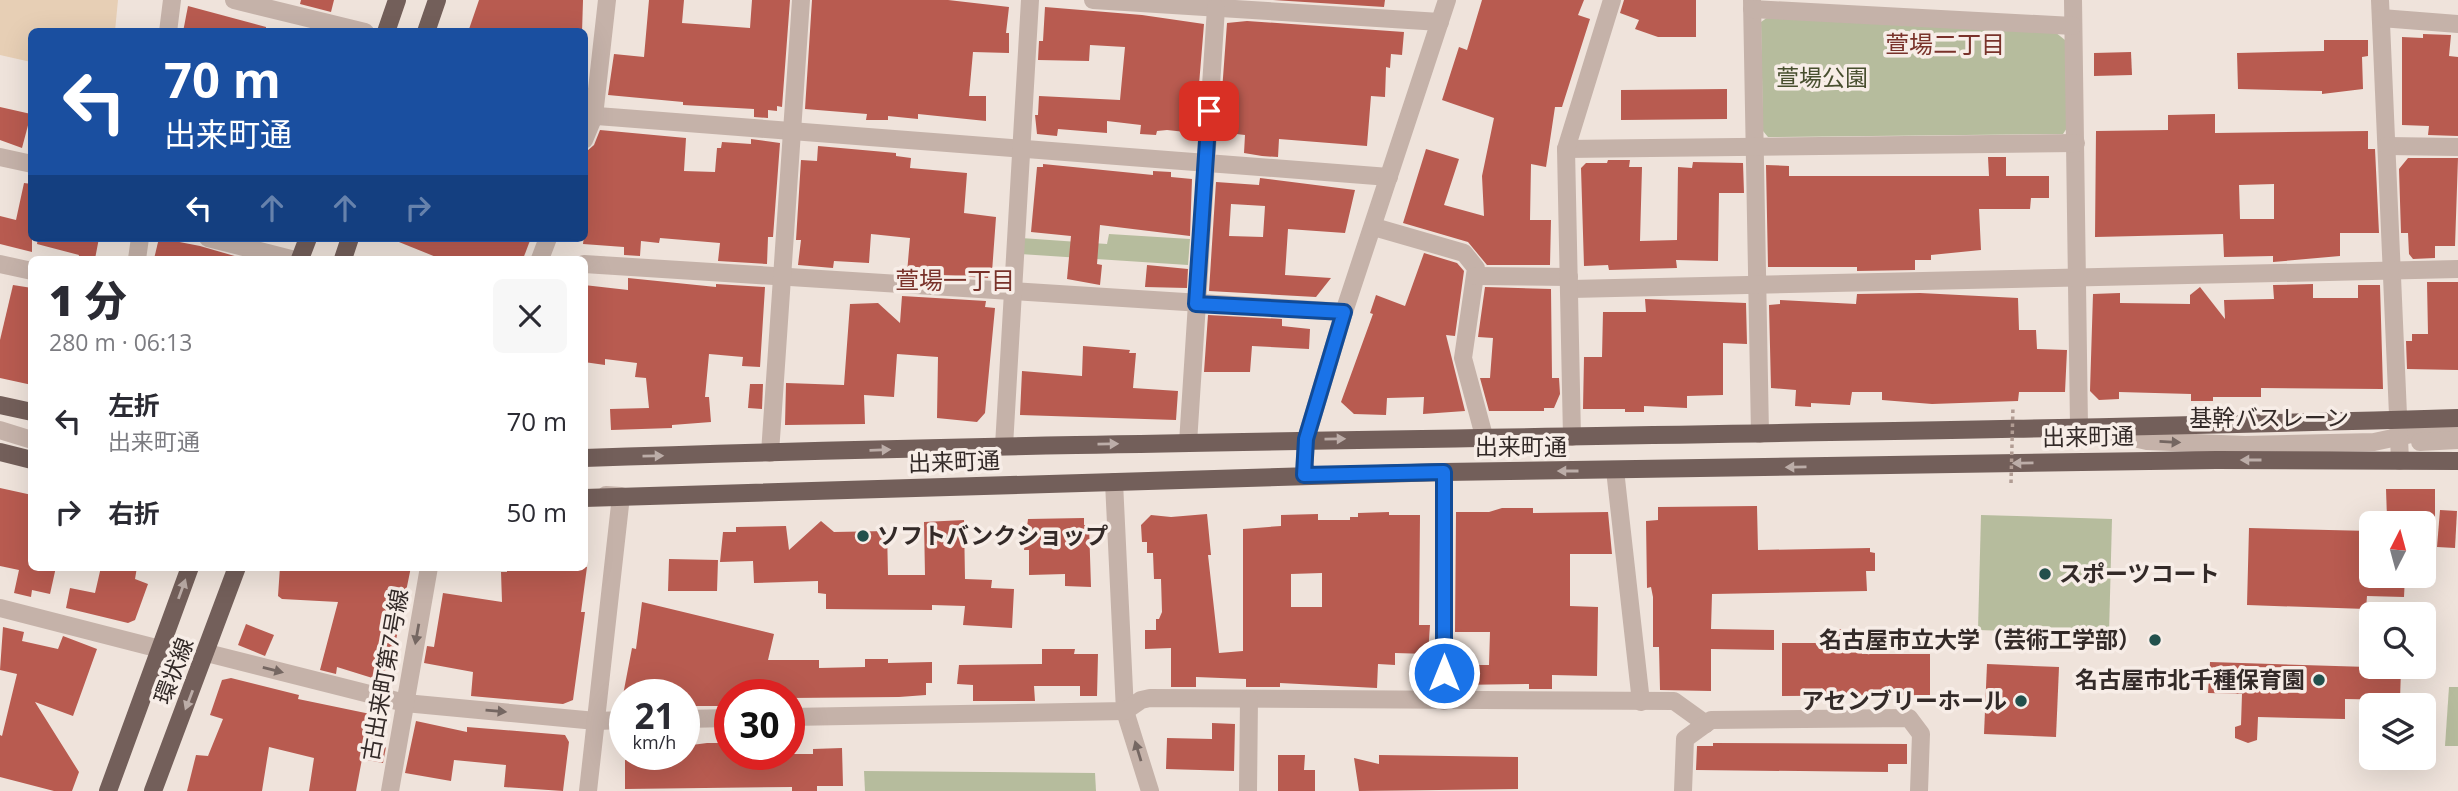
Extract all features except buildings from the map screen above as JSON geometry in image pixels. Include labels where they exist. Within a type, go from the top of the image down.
[{"type":"main road","points":[[387,28],[397,0]]},
{"type":"main road","points":[[428,28],[438,0]]},
{"type":"main road","points":[[0,405],[28,411]]},
{"type":"main road","name":"出来町通","points":[[588,498],[1304,475],[2319,460],[2400,441],[2458,418]]},
{"type":"main road","name":"出来町通","points":[[588,458],[1306,439],[1760,434],[2079,426],[2400,441],[2458,461]]},
{"type":"main road","points":[[0,452],[28,459]]},
{"type":"main road","name":"環状線","points":[[108,791],[189,571]]},
{"type":"main road","name":"環状線","points":[[153,791],[236,571]]},
{"type":"street","points":[[168,28],[172,0]]},
{"type":"street","points":[[234,0],[349,28]]},
{"type":"street","points":[[607,0],[589,115],[1389,177]]},
{"type":"street","points":[[770,453],[802,0]]},
{"type":"street","points":[[1004,446],[1030,0]]},
{"type":"street","points":[[1093,0],[1216,8],[1282,6],[1440,22]]},
{"type":"street","points":[[1304,475],[1306,439],[1344,312],[1447,0]]},
{"type":"street","points":[[1572,437],[1566,149],[1612,0]]},
{"type":"street","points":[[2073,0],[2079,426]]},
{"type":"street","points":[[1760,434],[1752,4],[2073,26]]},
{"type":"street","points":[[1188,443],[1216,8]]},
{"type":"street","points":[[2400,441],[2390,271],[2381,9],[2458,24]]},
{"type":"street","points":[[1566,149],[2076,143]]},
{"type":"street","points":[[2387,146],[2458,147]]},
{"type":"street","points":[[0,157],[28,163]]},
{"type":"street","points":[[1374,227],[1464,253],[1476,268],[1463,358],[1484,436]]},
{"type":"street","points":[[224,242],[278,256]]},
{"type":"street","points":[[0,264],[28,270]]},
{"type":"street","points":[[588,264],[1344,312]]},
{"type":"street","points":[[1476,276],[1570,284],[1756,283],[2458,269]]},
{"type":"street","points":[[2400,441],[2458,424]]},
{"type":"street","points":[[0,430],[28,439]]},
{"type":"street","points":[[2400,441],[2458,440]]},
{"type":"street","points":[[1615,470],[1641,702]]},
{"type":"street","points":[[1444,472],[1444,701]]},
{"type":"street","points":[[1114,482],[1125,711],[1150,791]]},
{"type":"street","points":[[588,493],[621,496],[588,791]]},
{"type":"street","name":"古出来町第7号線","points":[[390,791],[428,571]]},
{"type":"street","points":[[0,608],[160,649]]},
{"type":"street","points":[[207,653],[405,703],[609,721]]},
{"type":"street","points":[[805,717],[1125,711],[1140,700],[1150,698],[1674,701],[1706,724]]},
{"type":"street","points":[[1248,791],[1249,699]]},
{"type":"street","points":[[1683,791],[1685,739],[1711,720],[1909,718],[1921,734],[1919,791]]},
{"type":"path","points":[[2011,483],[2013,407]]},
{"type":"green space","name":"萱場公園","points":[[1768,17],[2055,32],[2065,40],[2067,128],[2063,134],[1768,137],[1763,131],[1761,22]]},
{"type":"green space","points":[[1109,234],[1190,239],[1188,265],[1020,254],[1021,238],[1107,244]]},
{"type":"green space","name":"スポーツコート","points":[[1981,515],[2112,519],[2109,634],[1978,630]]},
{"type":"green space","points":[[2449,687],[2458,687],[2458,746],[2445,746]]},
{"type":"green space","points":[[864,771],[1095,773],[1096,791],[865,791]]},
{"type":"sand","points":[[0,0],[118,0],[115,28],[28,28],[28,61],[0,55]]},
{"type":"place","name":"ソフトバンクショップ","points":[[863,536]]},
{"type":"place","name":"スポーツコート","points":[[2045,574]]},
{"type":"place","name":"名古屋市立大学（芸術工学部）","points":[[2155,640]]},
{"type":"place","name":"名古屋市北千種保育園","points":[[2319,680]]},
{"type":"place","name":"アセンブリーホール","points":[[2021,701]]},
{"type":"district","name":"萱場二丁目","points":[[1945,45]]},
{"type":"district","name":"萱場一丁目","points":[[955,281]]},
{"type":"route","points":[[1209,111],[1196,304],[1344,312],[1306,439],[1304,475],[1444,472],[1444,673]]}]
